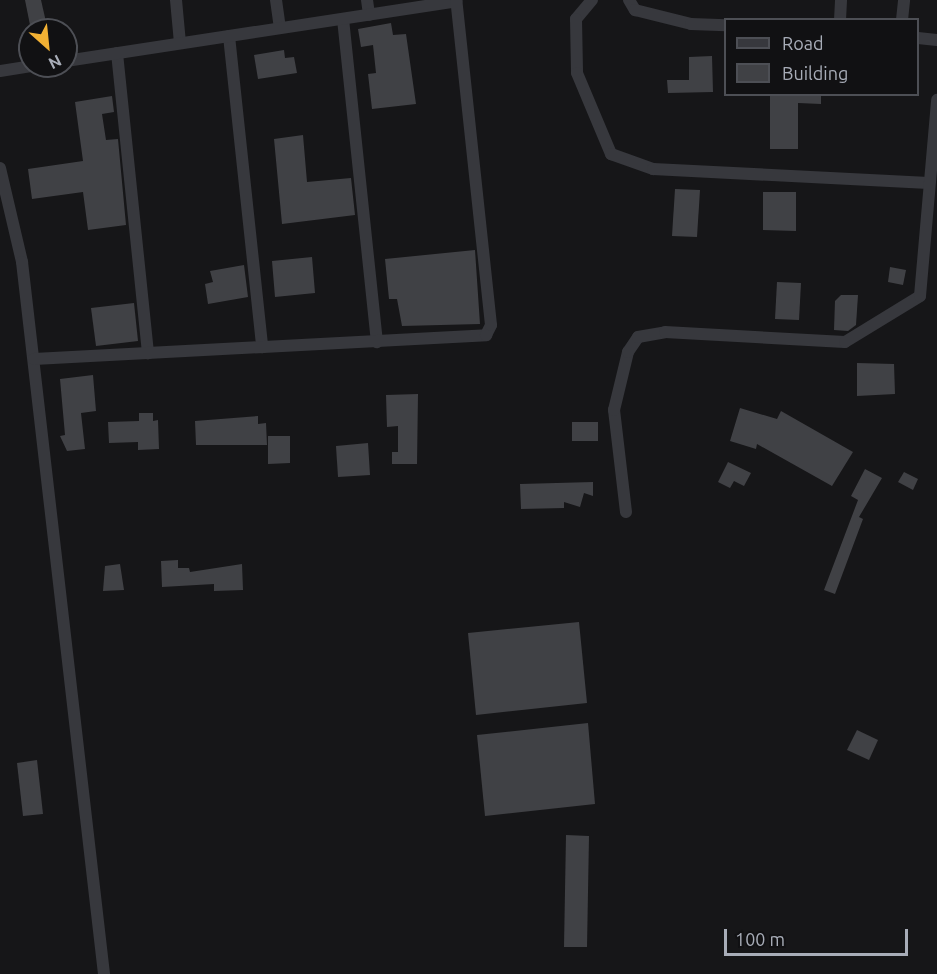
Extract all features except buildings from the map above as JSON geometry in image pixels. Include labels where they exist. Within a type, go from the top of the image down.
[{"type":"street","points":[[176,0],[180,43]]},
{"type":"street","points":[[276,0],[280,28]]},
{"type":"street","points":[[367,0],[369,15]]},
{"type":"street","points":[[592,0],[576,19],[577,73],[611,154],[653,169],[929,183]]},
{"type":"street","points":[[629,0],[635,10],[691,24],[724,25]]},
{"type":"street","points":[[840,18],[842,0]]},
{"type":"street","points":[[902,18],[904,0]]},
{"type":"street","points":[[34,359],[482,336],[490,329],[456,1],[78,59]]},
{"type":"street","points":[[343,19],[377,342]]},
{"type":"street","points":[[229,36],[262,347]]},
{"type":"street","points":[[919,38],[937,40]]},
{"type":"street","points":[[117,53],[148,353]]},
{"type":"street","points":[[0,71],[18,68]]},
{"type":"street","points":[[626,512],[614,410],[628,352],[638,337],[665,332],[845,342],[920,296],[937,100]]},
{"type":"street","points":[[0,168],[3,190],[22,262],[104,974]]}]
